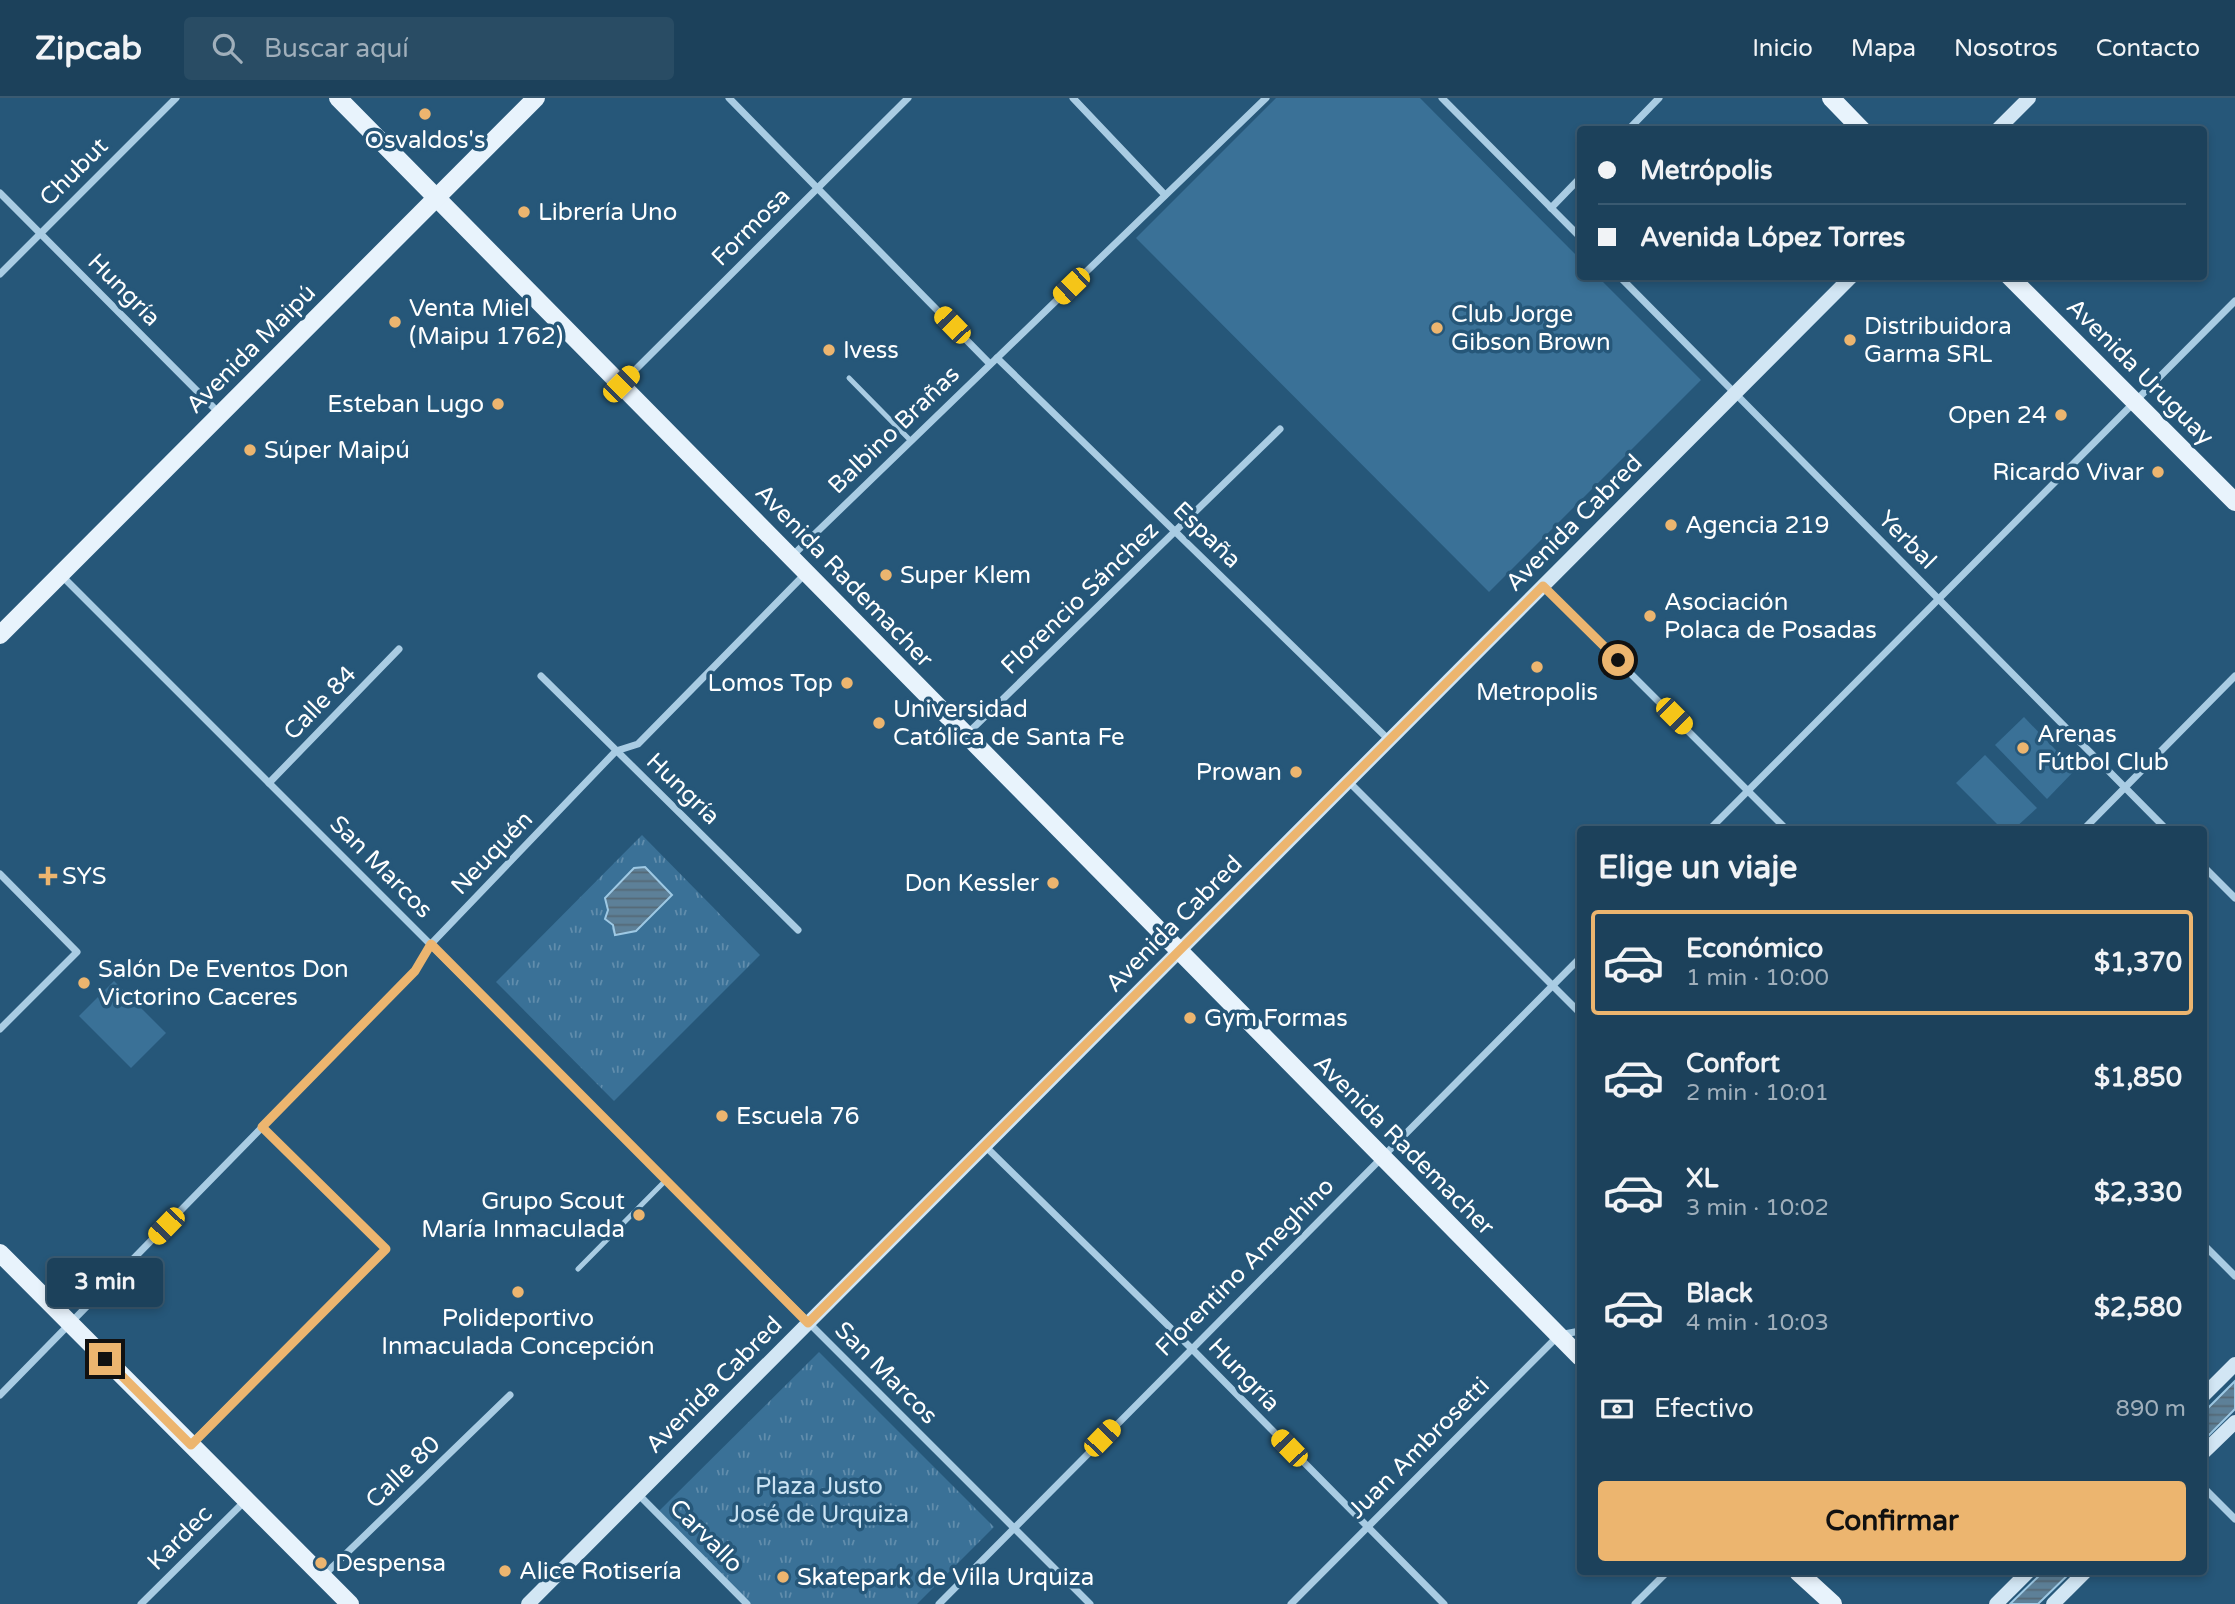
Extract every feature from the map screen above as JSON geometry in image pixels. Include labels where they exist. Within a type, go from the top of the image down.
[{"type":"main road","name":"Avenida Rademacher","points":[[338,98],[1577,1354]]},
{"type":"main road","name":"Avenida Maipú","points":[[0,635],[536,98]]},
{"type":"main road","points":[[1831,98],[1858,126]]},
{"type":"main road","points":[[2001,126],[2029,98]]},
{"type":"main road","name":"Avenida Cabred","points":[[528,1604],[1848,280]]},
{"type":"main road","name":"Avenida Uruguay","points":[[2014,280],[2235,502]]},
{"type":"main road","points":[[0,1253],[350,1604]]},
{"type":"main road","points":[[2207,1392],[2235,1364]]},
{"type":"main road","points":[[2207,1449],[2235,1422]]},
{"type":"main road","points":[[1801,1575],[1833,1604]]},
{"type":"main road","points":[[1996,1604],[2025,1575]]},
{"type":"main road","points":[[2053,1604],[2082,1575]]},
{"type":"street","name":"Chubut","points":[[0,274],[176,98]]},
{"type":"street","points":[[729,98],[990,364]]},
{"type":"street","name":"Formosa","points":[[621,384],[908,98]]},
{"type":"street","points":[[1073,98],[1165,195]]},
{"type":"street","name":"Balbino Brañas","points":[[791,557],[1266,98]]},
{"type":"street","points":[[1442,98],[1577,234]]},
{"type":"street","points":[[1632,126],[1658,98]]},
{"type":"street","points":[[1551,208],[1577,181]]},
{"type":"street","name":"Hungría","points":[[0,193],[221,414]]},
{"type":"street","name":"Yerbal","points":[[1623,280],[2163,826]]},
{"type":"street","points":[[1713,826],[2235,301]]},
{"type":"street","name":"España","points":[[997,358],[1389,740]]},
{"type":"street","name":"Florencio Sánchez","points":[[966,736],[1280,429]]},
{"type":"street","name":"Neuquén","points":[[0,1395],[415,971],[431,944],[616,751],[638,744],[806,573]]},
{"type":"street","name":"San Marcos","points":[[61,574],[1090,1604]]},
{"type":"street","points":[[1543,586],[1783,826]]},
{"type":"street","name":"Calle 84","points":[[269,783],[399,649]]},
{"type":"street","name":"Hungría","points":[[541,676],[798,930]]},
{"type":"street","points":[[2086,826],[2235,676]]},
{"type":"street","points":[[1348,781],[1577,1010]]},
{"type":"street","points":[[2207,870],[2235,898]]},
{"type":"street","points":[[0,874],[77,952],[0,1029]]},
{"type":"street","name":"Florentino Ameghino","points":[[939,1604],[1577,961]]},
{"type":"street","points":[[191,1445],[386,1249],[262,1127]]},
{"type":"street","name":"Hungría","points":[[985,1146],[1191,1348],[1444,1604]]},
{"type":"street","points":[[2207,1248],[2235,1276]]},
{"type":"street","points":[[1559,1335],[1577,1332]]},
{"type":"street","name":"Juan Ambrosetti","points":[[1291,1604],[1559,1335]]},
{"type":"street","name":"Calle 80","points":[[323,1577],[510,1395]]},
{"type":"street","points":[[2207,1491],[2235,1519]]},
{"type":"street","name":"Carvallo","points":[[638,1494],[747,1604]]},
{"type":"street","name":"Kardec","points":[[141,1604],[246,1499]]},
{"type":"street","points":[[1635,1604],[1664,1575]]},
{"type":"lane","points":[[849,378],[911,440]]},
{"type":"lane","points":[[578,1269],[666,1180]]},
{"type":"green space","name":"Club Jorge Gibson Brown","points":[[1276,98],[1420,98],[1577,256],[1577,280],[1601,280],[1701,380],[1489,592],[1136,238]]},
{"type":"green space","points":[[2024,717],[2075,770],[2047,799],[1995,745]]},
{"type":"green space","points":[[1985,755],[2037,808],[2017,826],[1999,826],[1956,783]]},
{"type":"green space","points":[[642,835],[760,955],[614,1101],[496,982]]},
{"type":"green space","points":[[114,981],[166,1033],[131,1068],[79,1016]]},
{"type":"green space","name":"Plaza Justo José de Urquiza","points":[[819,1352],[994,1527],[917,1604],[750,1604],[658,1512]]},
{"type":"shaded area","points":[[645,867],[672,895],[636,931],[615,935],[613,925],[605,919],[608,910],[605,898],[634,868]]},
{"type":"shaded area","points":[[2235,1381],[2235,1409],[2207,1437],[2207,1409]]},
{"type":"shaded area","points":[[2040,1575],[2068,1575],[2038,1604],[2010,1604]]},
{"type":"place","name":"Osvaldos's","points":[[425,114]]},
{"type":"place","name":"Librería Uno","points":[[524,212]]},
{"type":"place","name":"Venta Miel (Maipu 1762)","points":[[395,322]]},
{"type":"place","name":"Club Jorge Gibson Brown","points":[[1437,328]]},
{"type":"place","name":"Distribuidora Garma SRL","points":[[1850,340]]},
{"type":"place","name":"Ivess","points":[[829,350]]},
{"type":"place","name":"Esteban Lugo","points":[[498,404]]},
{"type":"place","name":"Open 24","points":[[2061,415]]},
{"type":"place","name":"Súper Maipú","points":[[250,450]]},
{"type":"place","name":"Ricardo Vivar","points":[[2158,472]]},
{"type":"place","name":"Agencia 219","points":[[1671,525]]},
{"type":"place","name":"Super Klem","points":[[886,575]]},
{"type":"place","name":"Asociación Polaca de Posadas","points":[[1650,616]]},
{"type":"place","name":"Metropolis","points":[[1537,667]]},
{"type":"place","name":"Lomos Top","points":[[847,683]]},
{"type":"place","name":"Universidad Católica de Santa Fe","points":[[879,723]]},
{"type":"place","name":"Arenas Fútbol Club","points":[[2023,748]]},
{"type":"place","name":"Prowan","points":[[1296,772]]},
{"type":"place","name":"SYS","points":[[48,876]]},
{"type":"place","name":"Don Kessler","points":[[1053,883]]},
{"type":"place","name":"Salón De Eventos Don Victorino Caceres","points":[[84,983]]},
{"type":"place","name":"Gym Formas","points":[[1190,1018]]},
{"type":"place","name":"Escuela 76","points":[[722,1116]]},
{"type":"place","name":"Grupo Scout María Inmaculada","points":[[639,1215]]},
{"type":"place","name":"Polideportivo Inmaculada Concepción","points":[[518,1292]]},
{"type":"place","name":"Despensa","points":[[321,1563]]},
{"type":"place","name":"Alice Rotisería","points":[[505,1571]]},
{"type":"place","name":"Skatepark de Villa Urquiza","points":[[783,1577]]},
{"type":"route","points":[[105,1359],[191,1445],[386,1249],[262,1127],[415,971],[431,944],[808,1323],[1543,586],[1618,660]]}]
